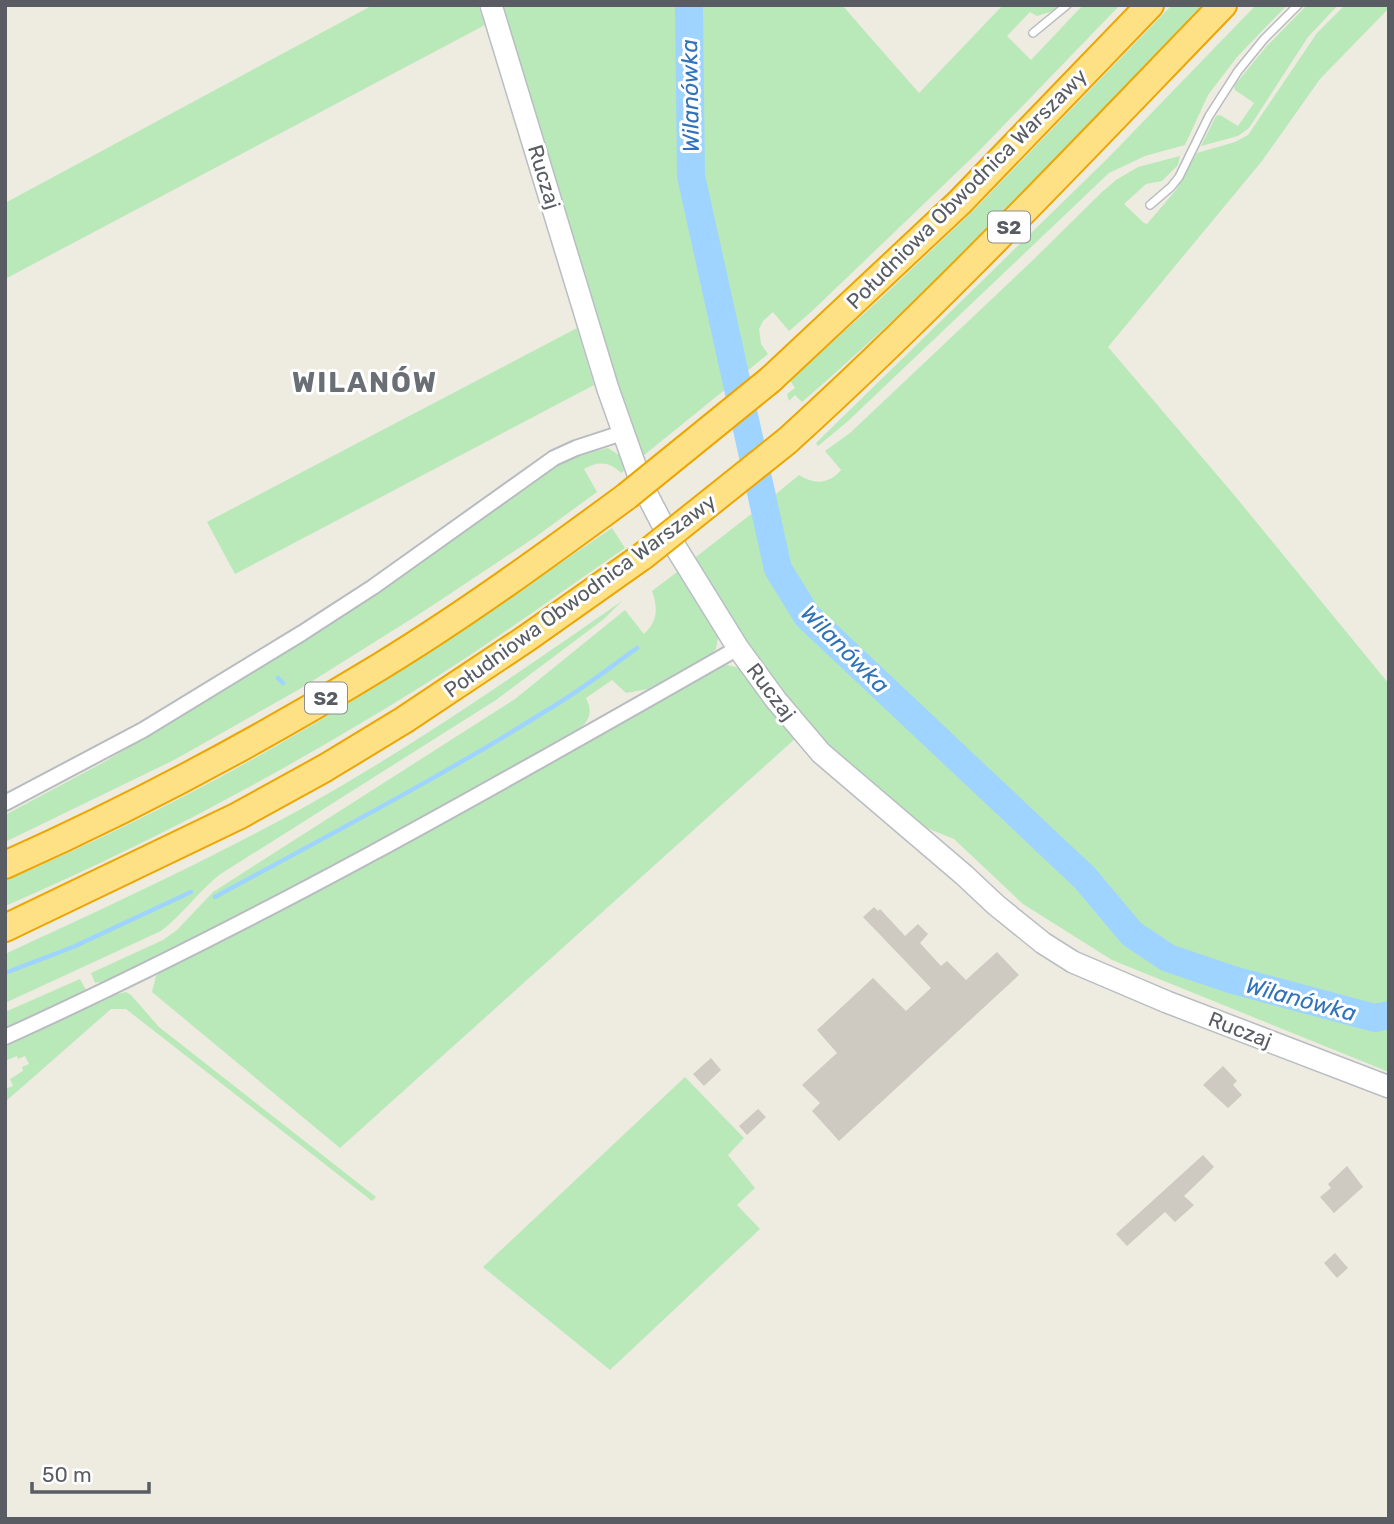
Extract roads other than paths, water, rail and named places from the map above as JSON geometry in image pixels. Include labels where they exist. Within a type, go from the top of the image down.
[{"type":"highway","name":"Południowa Obwodnica Warszawy","points":[[5,865],[169,787],[383,666],[492,594],[626,496],[770,380],[960,202],[1150,5]]},
{"type":"highway","name":"Południowa Obwodnica Warszawy","points":[[5,928],[238,816],[325,768],[505,653],[643,556],[787,441],[862,373],[955,282],[1223,5]]},
{"type":"street","name":"Ruczaj","points":[[491,5],[622,433],[642,485],[668,535],[738,648],[776,700],[821,754],[996,905],[1073,962],[1167,1002],[1389,1087]]},
{"type":"street","points":[[5,803],[143,730],[302,633],[440,540],[554,458],[622,433]]},
{"type":"street","points":[[5,1037],[116,986],[265,911],[738,648]]},
{"type":"lane","points":[[1033,33],[1068,5]]},
{"type":"lane","points":[[1150,205],[1179,177],[1209,116],[1238,71],[1264,39],[1298,5]]},
{"type":"waterway","name":"Wilanówka","points":[[689,5],[691,176],[778,569],[807,616],[1085,878],[1132,934],[1168,958],[1233,980],[1375,1018],[1389,1015]]},
{"type":"waterway","points":[[215,897],[384,806],[508,734],[572,695],[637,648]]},
{"type":"waterway","points":[[278,678],[283,683]]},
{"type":"waterway","points":[[5,973],[73,947],[191,892]]},
{"type":"district","name":"WILANÓW","points":[[365,382]]}]
